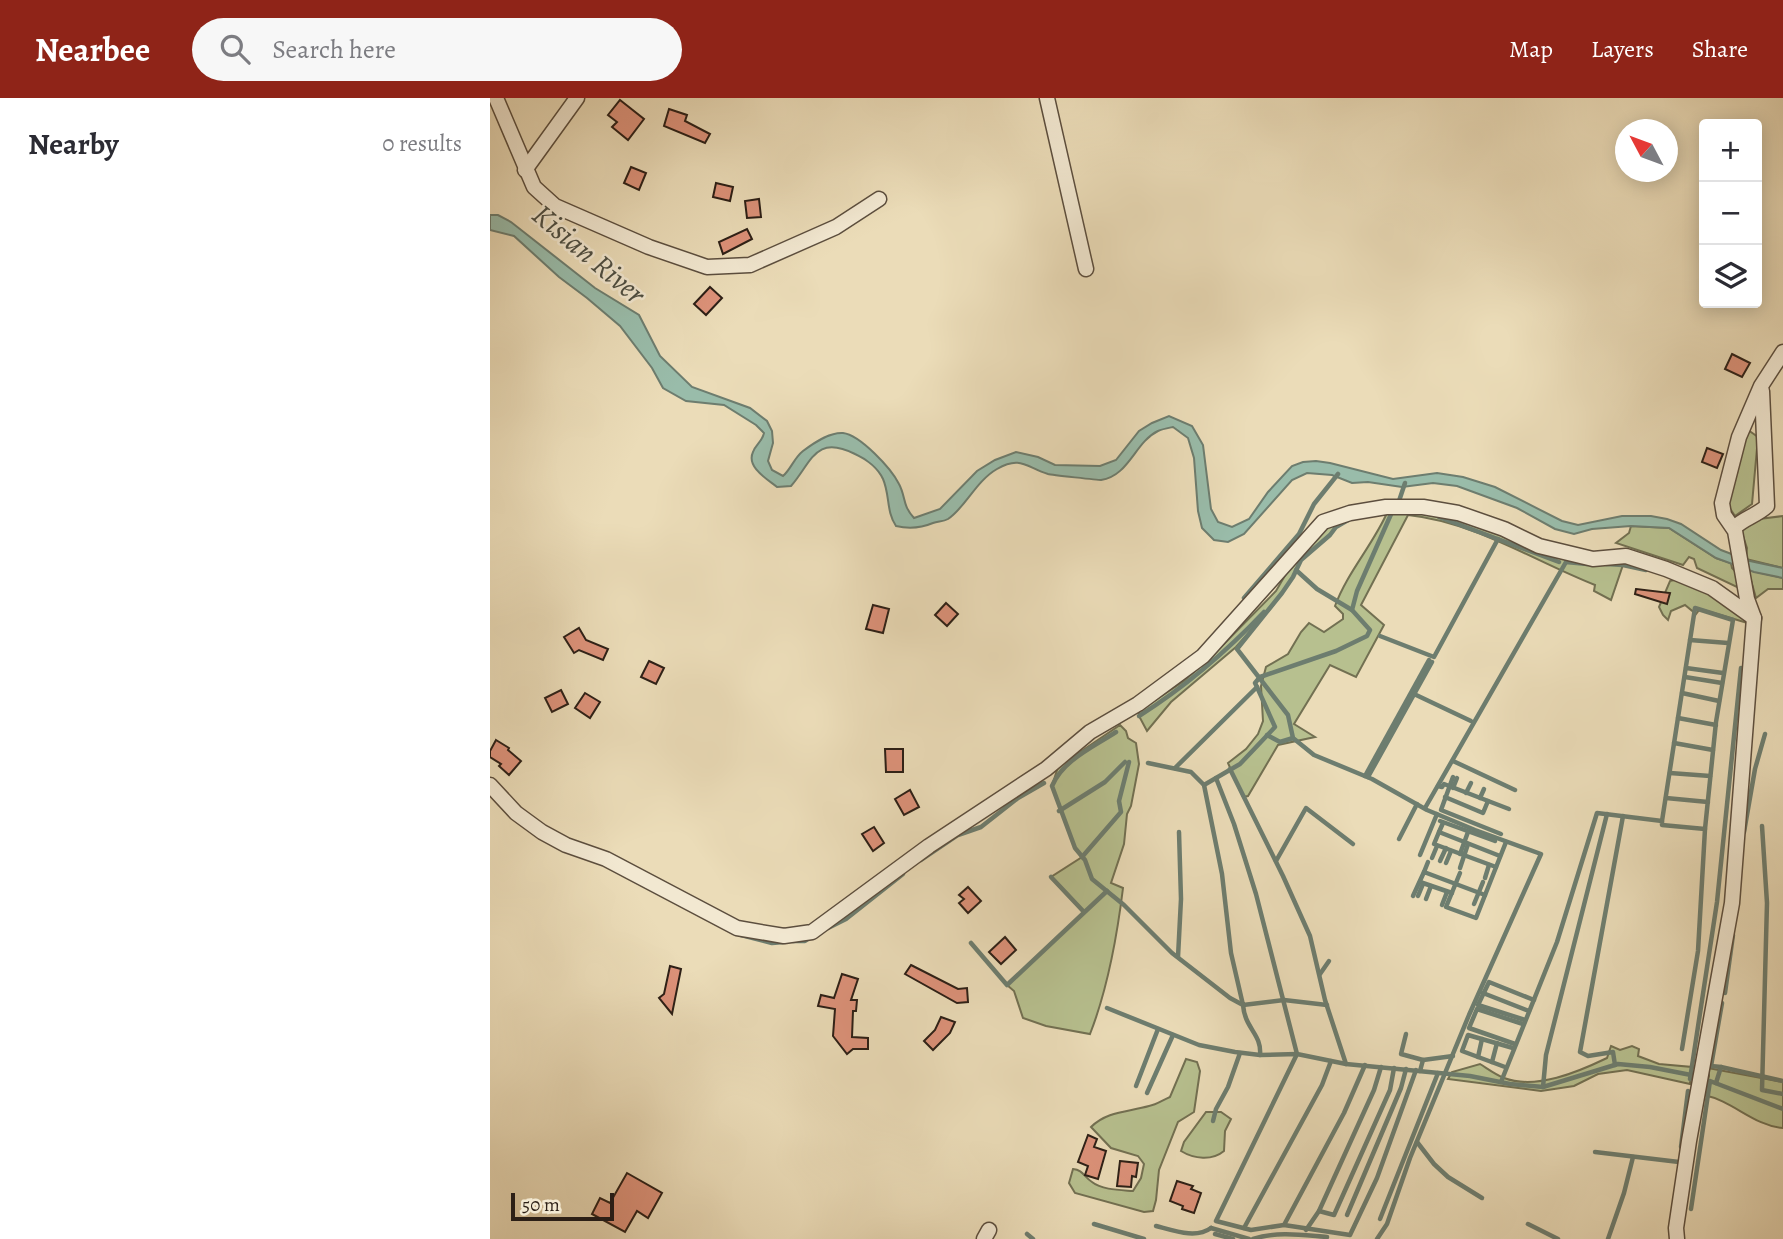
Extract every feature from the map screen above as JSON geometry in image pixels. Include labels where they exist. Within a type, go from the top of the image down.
[{"type":"street","points":[[496,98],[534,187],[555,206],[649,247],[707,267],[750,265],[836,227],[879,199]]},
{"type":"street","points":[[525,170],[576,98]]},
{"type":"street","points":[[1047,98],[1086,269]]},
{"type":"street","points":[[1677,1239],[1676,1228],[1689,1142],[1732,903],[1754,618],[1747,598],[1735,529],[1724,515],[1723,503],[1726,481],[1739,437],[1761,386],[1783,352]]},
{"type":"street","points":[[1735,529],[1743,520],[1755,517],[1767,506],[1761,386]]},
{"type":"street","points":[[490,785],[516,813],[566,845],[606,859],[737,928],[784,936],[812,932],[929,846],[1046,769],[1090,732],[1138,704],[1203,656],[1323,522],[1350,513],[1386,507],[1423,507],[1458,513],[1504,529],[1539,546],[1593,559],[1626,556],[1712,588],[1754,618]]},
{"type":"shaded area","points":[[490,215],[498,215],[511,222],[595,288],[639,315],[660,356],[692,387],[750,408],[767,421],[772,431],[773,443],[768,461],[772,470],[783,476],[800,454],[816,442],[838,433],[850,435],[874,453],[889,470],[899,484],[914,518],[940,509],[977,471],[995,460],[1016,452],[1038,457],[1055,465],[1100,466],[1116,460],[1139,431],[1169,416],[1192,426],[1203,445],[1211,509],[1218,522],[1232,527],[1249,519],[1268,492],[1292,466],[1316,461],[1393,479],[1437,473],[1463,477],[1495,487],[1562,521],[1578,525],[1622,516],[1667,519],[1681,524],[1721,550],[1750,561],[1783,568],[1783,578],[1754,572],[1716,558],[1669,528],[1631,526],[1592,529],[1574,534],[1555,529],[1517,508],[1457,486],[1433,483],[1402,487],[1368,482],[1352,483],[1332,475],[1307,473],[1292,480],[1244,534],[1228,542],[1214,540],[1202,528],[1194,458],[1188,438],[1173,427],[1150,436],[1125,466],[1111,477],[1101,480],[1051,475],[1024,464],[1012,463],[990,474],[948,519],[919,527],[896,526],[881,475],[863,458],[842,449],[823,449],[810,460],[791,486],[777,487],[752,463],[753,452],[764,433],[756,425],[724,405],[686,401],[663,388],[652,368],[620,326],[559,277],[514,236],[490,230]]},
{"type":"shaded area","points":[[1748,430],[1758,437],[1752,504],[1735,516],[1729,507],[1730,487]]},
{"type":"shaded area","points":[[1409,512],[1459,518],[1502,534],[1625,559],[1611,600],[1594,591],[1595,585],[1481,534],[1433,519],[1408,515],[1361,605],[1384,625],[1356,677],[1330,665],[1294,724],[1315,737],[1278,745],[1248,796],[1243,797],[1228,763],[1246,749],[1258,734],[1263,721],[1261,686],[1266,667],[1288,654],[1309,623],[1324,632],[1343,619],[1343,614],[1335,606],[1346,582],[1387,513]]},
{"type":"shaded area","points":[[1783,516],[1783,568],[1746,559],[1747,548],[1740,527],[1759,519]]},
{"type":"shaded area","points":[[1349,519],[1336,527],[1301,560],[1293,577],[1272,607],[1236,647],[1171,702],[1147,731],[1139,711],[1184,681],[1211,657],[1276,591],[1300,550],[1325,524]]},
{"type":"shaded area","points":[[1631,526],[1669,528],[1716,558],[1731,563],[1739,588],[1697,568],[1694,559],[1689,557],[1683,565],[1616,543],[1629,533]]},
{"type":"shaded area","points":[[1748,570],[1783,578],[1783,589],[1768,589],[1756,598]]},
{"type":"shaded area","points":[[1696,575],[1751,624],[1700,609],[1696,614],[1685,605],[1671,611],[1668,620],[1659,607],[1670,581]]},
{"type":"shaded area","points":[[1120,725],[1128,738],[1136,743],[1139,764],[1127,814],[1124,844],[1111,883],[1123,888],[1115,944],[1102,999],[1090,1034],[1046,1026],[1023,1018],[1014,991],[1007,985],[1084,912],[1051,877],[1082,857],[1075,848],[1052,786],[1058,767]]},
{"type":"shaded area","points":[[1611,1046],[1620,1050],[1632,1046],[1639,1049],[1638,1056],[1659,1064],[1692,1067],[1690,1084],[1627,1070],[1598,1074],[1574,1086],[1541,1091],[1448,1079],[1452,1072],[1480,1064],[1504,1078],[1543,1081],[1570,1074],[1607,1058]]},
{"type":"shaded area","points":[[1186,1059],[1197,1062],[1200,1071],[1194,1112],[1178,1122],[1159,1170],[1153,1211],[1144,1212],[1075,1193],[1069,1183],[1073,1169],[1101,1187],[1133,1191],[1141,1178],[1144,1164],[1138,1156],[1111,1148],[1091,1127],[1111,1115],[1152,1105],[1170,1097]]},
{"type":"shaded area","points":[[1708,1068],[1783,1082],[1783,1128],[1762,1123],[1724,1102],[1704,1095],[1709,1076]]},
{"type":"shaded area","points":[[1206,1112],[1221,1112],[1231,1119],[1225,1131],[1224,1151],[1203,1158],[1181,1151],[1184,1142]]},
{"type":"building","points":[[620,100],[644,119],[628,140],[612,127],[617,122],[608,115]]},
{"type":"building","points":[[669,109],[687,115],[685,121],[710,134],[705,143],[664,126]]},
{"type":"building","points":[[631,167],[646,173],[639,190],[624,183]]},
{"type":"building","points":[[716,183],[733,187],[730,201],[713,197]]},
{"type":"building","points":[[759,199],[761,217],[747,218],[745,201]]},
{"type":"building","points":[[747,229],[752,239],[723,254],[719,242]]},
{"type":"building","points":[[710,287],[722,298],[706,315],[694,304]]},
{"type":"building","points":[[1732,354],[1750,363],[1742,377],[1725,369]]},
{"type":"building","points":[[1707,448],[1723,454],[1717,468],[1702,462]]},
{"type":"building","points":[[1636,589],[1670,593],[1667,604],[1635,594]]},
{"type":"building","points":[[946,603],[958,614],[947,626],[935,615]]},
{"type":"building","points":[[873,605],[889,609],[883,633],[866,629]]},
{"type":"building","points":[[579,628],[586,640],[608,649],[603,660],[579,650],[574,653],[564,637]]},
{"type":"building","points":[[649,661],[664,668],[656,684],[641,677]]},
{"type":"building","points":[[561,690],[568,704],[552,712],[545,698]]},
{"type":"building","points":[[585,693],[600,702],[590,718],[575,708]]},
{"type":"building","points":[[496,740],[509,748],[521,761],[509,775],[499,766],[501,764],[490,757]]},
{"type":"building","points":[[885,749],[903,749],[903,772],[886,772]]},
{"type":"building","points":[[910,790],[919,807],[904,815],[895,799]]},
{"type":"building","points":[[874,827],[884,843],[873,851],[862,834]]},
{"type":"building","points":[[968,887],[981,901],[968,913],[959,903],[964,899],[959,895]]},
{"type":"building","points":[[1005,937],[1016,950],[1001,964],[989,952]]},
{"type":"building","points":[[911,965],[958,989],[967,988],[968,1002],[957,1003],[905,974]]},
{"type":"building","points":[[670,966],[681,969],[672,1014],[659,998],[664,994]]},
{"type":"building","points":[[842,974],[858,979],[851,1000],[857,1000],[856,1011],[853,1011],[852,1037],[868,1038],[868,1049],[853,1049],[847,1054],[833,1036],[835,1009],[818,1006],[821,995],[834,998]]},
{"type":"building","points":[[941,1017],[955,1022],[950,1033],[933,1050],[924,1041],[935,1030]]},
{"type":"building","points":[[1088,1135],[1097,1139],[1094,1147],[1106,1151],[1098,1179],[1085,1175],[1088,1166],[1078,1162]]},
{"type":"building","points":[[1120,1161],[1138,1163],[1136,1177],[1132,1176],[1131,1187],[1117,1186]]},
{"type":"building","points":[[627,1173],[662,1193],[648,1218],[637,1211],[625,1232],[592,1214],[600,1198],[610,1203]]},
{"type":"building","points":[[1177,1181],[1193,1186],[1191,1189],[1201,1193],[1194,1213],[1170,1201]]},
{"type":"waterway","points":[[1244,598],[1299,534],[1314,504],[1338,474]]},
{"type":"waterway","points":[[1398,504],[1405,483]]},
{"type":"waterway","points":[[1175,768],[1257,687],[1255,683],[1260,677],[1336,651],[1367,636],[1370,630],[1352,610],[1357,591],[1392,512]]},
{"type":"waterway","points":[[1439,517],[1559,562]]},
{"type":"waterway","points":[[1348,520],[1336,527],[1301,560],[1282,593],[1237,649],[1288,715],[1293,738],[1314,755],[1372,779],[1427,810],[1541,854],[1469,1015],[1410,1158],[1387,1224],[1377,1239]]},
{"type":"waterway","points":[[1380,636],[1434,657],[1498,539]]},
{"type":"waterway","points":[[1425,808],[1566,562],[1587,564]]},
{"type":"waterway","points":[[1606,564],[1646,570]]},
{"type":"waterway","points":[[1296,570],[1317,589],[1352,610]]},
{"type":"waterway","points":[[1662,821],[1695,608],[1733,620],[1716,722],[1705,829],[1698,951],[1682,1049]]},
{"type":"waterway","points":[[1139,716],[1204,668],[1264,612]]},
{"type":"waterway","points":[[1690,640],[1728,643]]},
{"type":"waterway","points":[[1365,776],[1429,660]]},
{"type":"waterway","points":[[1368,777],[1432,662]]},
{"type":"waterway","points":[[1686,668],[1723,673]]},
{"type":"waterway","points":[[1690,1079],[1717,902],[1741,668]]},
{"type":"waterway","points":[[1685,677],[1722,683]]},
{"type":"waterway","points":[[1204,785],[1240,764],[1275,727],[1257,687]]},
{"type":"waterway","points":[[1682,693],[1719,701]]},
{"type":"waterway","points":[[1414,694],[1471,721]]},
{"type":"waterway","points":[[1678,718],[1716,725]]},
{"type":"waterway","points":[[1116,732],[1071,761],[1052,786],[1075,848],[1085,860],[1092,879],[1124,905],[1172,953],[1243,1005],[1258,1042],[1260,1055]]},
{"type":"waterway","points":[[1744,832],[1755,769],[1765,734]]},
{"type":"waterway","points":[[1267,735],[1280,742],[1293,738]]},
{"type":"waterway","points":[[1674,743],[1713,750]]},
{"type":"waterway","points":[[1453,761],[1515,790]]},
{"type":"waterway","points":[[1059,811],[1105,782],[1125,762]]},
{"type":"waterway","points":[[1082,857],[1121,812],[1119,801],[1129,762]]},
{"type":"waterway","points":[[1148,763],[1191,772],[1204,785],[1222,874],[1231,953],[1243,1005],[1284,1000],[1327,1005]]},
{"type":"waterway","points":[[1230,769],[1310,936],[1325,1000],[1346,1064]]},
{"type":"waterway","points":[[1670,773],[1710,776]]},
{"type":"waterway","points":[[1453,777],[1441,810],[1501,834]]},
{"type":"waterway","points":[[1216,778],[1256,894],[1297,1054],[1216,1221],[1251,1230],[1284,1225],[1344,1113],[1365,1065]]},
{"type":"waterway","points":[[1453,788],[1457,778]]},
{"type":"waterway","points":[[921,860],[958,835],[981,827],[1018,798],[1044,783]]},
{"type":"waterway","points":[[1466,793],[1471,783]]},
{"type":"waterway","points":[[1438,786],[1442,787],[1444,784],[1509,809]]},
{"type":"waterway","points":[[1480,798],[1484,789]]},
{"type":"waterway","points":[[1445,797],[1483,813],[1488,801]]},
{"type":"waterway","points":[[1666,798],[1708,802]]},
{"type":"waterway","points":[[1399,839],[1417,804]]},
{"type":"waterway","points":[[1276,861],[1306,808],[1353,844]]},
{"type":"waterway","points":[[1501,1082],[1557,942],[1597,813],[1662,821],[1662,825],[1705,829]]},
{"type":"waterway","points":[[1420,855],[1437,814]]},
{"type":"waterway","points":[[1543,1087],[1546,1055],[1607,814]]},
{"type":"waterway","points":[[1615,1065],[1613,1052],[1588,1056],[1580,1052],[1623,816]]},
{"type":"waterway","points":[[1440,821],[1495,841]]},
{"type":"waterway","points":[[1443,823],[1439,832],[1500,856]]},
{"type":"waterway","points":[[1762,826],[1767,903],[1762,1090],[1783,1094]]},
{"type":"waterway","points":[[1178,957],[1181,899],[1179,832]]},
{"type":"waterway","points":[[1439,832],[1434,844],[1496,867]]},
{"type":"waterway","points":[[1460,854],[1468,832]]},
{"type":"waterway","points":[[1460,873],[1446,907],[1476,918],[1506,842]]},
{"type":"waterway","points":[[1460,868],[1468,844]]},
{"type":"waterway","points":[[1432,858],[1437,846]]},
{"type":"waterway","points":[[1440,861],[1446,848]]},
{"type":"waterway","points":[[1446,863],[1451,851]]},
{"type":"waterway","points":[[1424,872],[1428,862]]},
{"type":"waterway","points":[[1485,878],[1489,865]]},
{"type":"waterway","points":[[1413,896],[1424,872],[1485,895]]},
{"type":"waterway","points":[[828,928],[846,919],[903,874]]},
{"type":"waterway","points":[[1051,877],[1084,912]]},
{"type":"waterway","points":[[1420,882],[1452,893]]},
{"type":"waterway","points":[[1474,904],[1483,882]]},
{"type":"waterway","points":[[1418,896],[1423,884]]},
{"type":"waterway","points":[[1426,899],[1431,886]]},
{"type":"waterway","points":[[971,943],[1007,985],[1107,891]]},
{"type":"waterway","points":[[1442,905],[1447,892]]},
{"type":"waterway","points":[[741,935],[772,943],[784,942]]},
{"type":"waterway","points":[[1725,993],[1733,935]]},
{"type":"waterway","points":[[793,941],[805,941],[811,937]]},
{"type":"waterway","points":[[1320,974],[1329,961]]},
{"type":"waterway","points":[[1525,1020],[1478,1005],[1489,982],[1534,1000]]},
{"type":"waterway","points":[[1483,993],[1529,1011]]},
{"type":"waterway","points":[[1716,1083],[1721,1067],[1711,1066],[1722,1003]]},
{"type":"waterway","points":[[1107,1008],[1199,1045],[1235,1052],[1260,1055],[1297,1054],[1346,1064],[1470,1076],[1510,1084],[1543,1087],[1618,1064],[1691,1075]]},
{"type":"waterway","points":[[1515,1044],[1469,1028],[1477,1009],[1523,1024]]},
{"type":"waterway","points":[[1136,1086],[1158,1029]]},
{"type":"waterway","points":[[1406,1034],[1401,1054],[1423,1060],[1420,1071]]},
{"type":"waterway","points":[[1147,1093],[1173,1035]]},
{"type":"waterway","points":[[1505,1067],[1462,1051],[1468,1035],[1513,1048]]},
{"type":"waterway","points":[[1478,1057],[1482,1039]]},
{"type":"waterway","points":[[1492,1062],[1497,1043]]},
{"type":"waterway","points":[[1213,1121],[1240,1053]]},
{"type":"waterway","points":[[1423,1060],[1453,1056]]},
{"type":"waterway","points":[[1244,1228],[1322,1085],[1331,1061]]},
{"type":"waterway","points":[[1306,1230],[1319,1211],[1374,1090],[1381,1067]]},
{"type":"waterway","points":[[1721,1067],[1783,1081]]},
{"type":"waterway","points":[[1319,1211],[1334,1215],[1390,1090],[1394,1068]]},
{"type":"waterway","points":[[1347,1215],[1401,1088],[1406,1069]]},
{"type":"waterway","points":[[1284,1225],[1350,1235],[1377,1178],[1416,1070]]},
{"type":"waterway","points":[[1380,1219],[1438,1073]]},
{"type":"waterway","points":[[1691,1209],[1710,1081],[1783,1109]]},
{"type":"waterway","points":[[1681,1147],[1688,1091]]},
{"type":"waterway","points":[[1417,1142],[1448,1177],[1482,1198]]},
{"type":"waterway","points":[[1595,1152],[1679,1162]]},
{"type":"waterway","points":[[1608,1239],[1633,1157]]},
{"type":"waterway","points":[[1094,1224],[1144,1239]]},
{"type":"waterway","points":[[1528,1224],[1558,1239]]},
{"type":"waterway","points":[[1156,1226],[1192,1234],[1211,1228]]},
{"type":"waterway","points":[[1211,1228],[1249,1239]]},
{"type":"waterway","points":[[1027,1234],[1033,1239]]},
{"type":"waterway","points":[[1215,1234],[1233,1239]]},
{"type":"waterway","points":[[1253,1239],[1281,1234],[1327,1237]]},
{"type":"water label","name":"Kisian River","points":[[589,254]]}]
